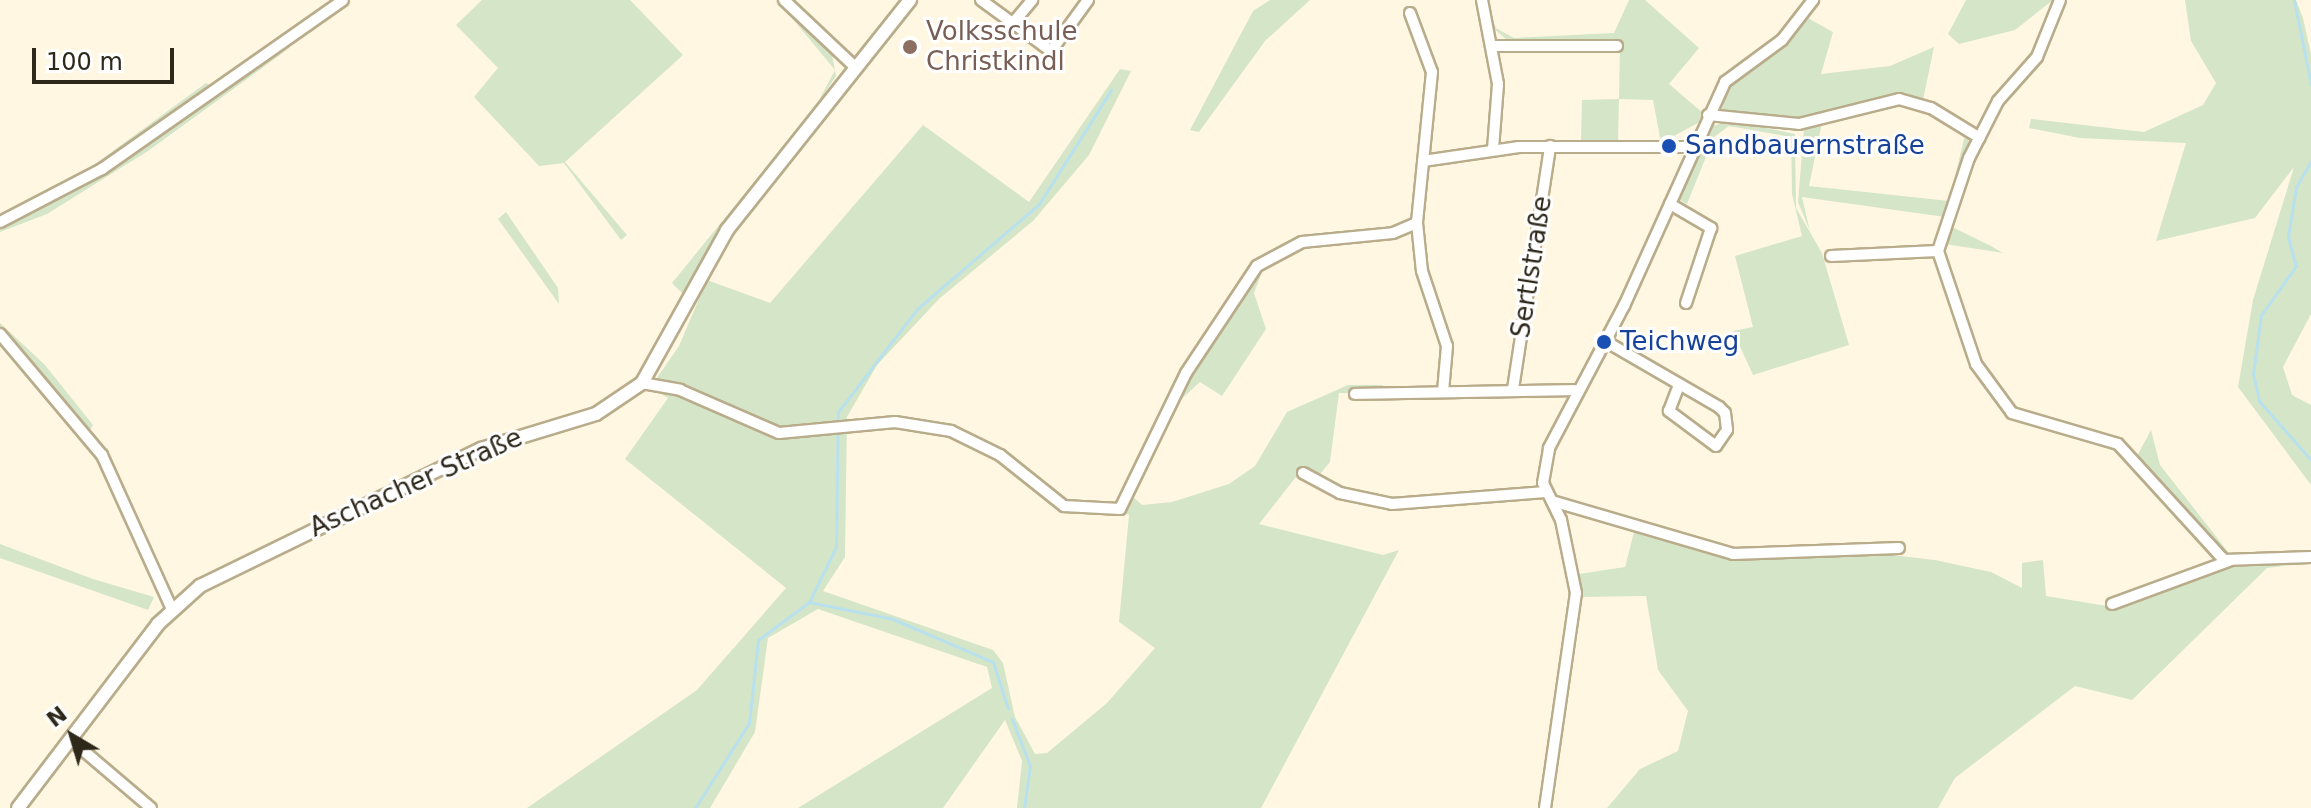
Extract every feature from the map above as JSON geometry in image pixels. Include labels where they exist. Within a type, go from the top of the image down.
[{"type":"street","points":[[0,222],[102,169],[343,0]]},
{"type":"street","points":[[784,0],[853,65]]},
{"type":"street","name":"Aschacher Straße","points":[[18,808],[172,609],[255,555],[498,442],[596,414],[642,383],[716,245],[853,65],[910,0]]},
{"type":"street","points":[[981,0],[1051,51],[1088,0]]},
{"type":"street","points":[[1013,23],[1032,0]]},
{"type":"street","points":[[1482,0],[1493,46],[1493,149]]},
{"type":"street","points":[[1545,808],[1576,616],[1569,553],[1549,496],[1549,448],[1574,390],[1605,341],[1670,204],[1692,147],[1733,71],[1782,40],[1813,0]]},
{"type":"street","points":[[2060,0],[2037,57],[1998,101],[1980,138],[1938,251],[1976,364],[2012,413],[2118,444],[2229,561]]},
{"type":"street","points":[[1410,13],[1432,72],[1417,223],[1422,271],[1447,346],[1443,392]]},
{"type":"street","points":[[1493,46],[1617,46]]},
{"type":"street","points":[[1708,115],[1799,124],[1899,99],[1931,108],[1980,138]]},
{"type":"street","points":[[1423,161],[1493,149],[1550,146],[1692,147]]},
{"type":"street","name":"Sertlstraße","points":[[1513,389],[1550,146]]},
{"type":"street","points":[[1670,204],[1711,228],[1686,303]]},
{"type":"street","points":[[642,383],[694,394],[771,431],[895,422],[951,431],[1000,455],[1064,506],[1120,509],[1186,373],[1257,266],[1302,242],[1393,233],[1417,223]]},
{"type":"street","points":[[1831,256],[1938,251]]},
{"type":"street","points":[[0,334],[102,455],[172,609]]},
{"type":"street","points":[[1605,341],[1679,385],[1725,413],[1727,430],[1716,446],[1669,411],[1679,385]]},
{"type":"street","points":[[1355,394],[1574,390]]},
{"type":"street","points":[[1303,473],[1340,493],[1392,504],[1549,496],[1693,546],[1777,555],[1861,544],[1899,548]]},
{"type":"street","points":[[2112,604],[2229,561],[2311,557]]},
{"type":"street","points":[[71,740],[151,808]]},
{"type":"green space","points":[[482,0],[630,0],[683,55],[565,162],[627,235],[621,240],[564,163],[539,166],[474,97],[498,68],[456,25]]},
{"type":"green space","points":[[777,0],[832,54],[835,70]]},
{"type":"green space","points":[[1270,0],[1310,0],[1265,41],[1199,132],[1190,130],[1253,11]]},
{"type":"green space","points":[[1486,0],[1496,28],[1514,38],[1614,33],[1629,0],[1645,0],[1699,48],[1669,84],[1703,113],[1698,123],[1661,143],[1653,100],[1619,99],[1620,43],[1507,40],[1493,28]]},
{"type":"green space","points":[[1966,0],[2053,0],[2015,30],[1959,44],[1948,34]]},
{"type":"green space","points":[[2185,0],[2296,0],[2303,18],[2311,54],[2311,314],[2283,367],[2292,395],[2311,405],[2311,485],[2238,387],[2253,300],[2294,167],[2255,218],[2156,241],[2186,143],[2080,138],[2029,128],[2031,119],[2144,132],[2203,105],[2216,83],[2191,41]]},
{"type":"green space","points":[[1806,17],[1833,32],[1821,74],[1890,66],[1934,47],[1923,100],[1889,96],[1801,119],[1722,109],[1730,82],[1787,42]]},
{"type":"green space","points":[[291,47],[148,151],[47,214],[0,232],[0,215],[80,175],[206,83],[221,90]]},
{"type":"green space","points":[[1120,69],[1131,71],[1089,155],[1033,221],[939,299],[877,365],[847,417],[845,557],[823,591],[993,650],[1003,663],[1015,717],[1035,754],[1047,753],[1107,703],[1155,648],[1119,622],[1129,515],[1122,511],[1171,405],[1200,354],[1250,279],[1275,255],[1319,240],[1369,238],[1312,243],[1264,267],[1254,293],[1266,329],[1222,396],[1200,382],[1176,404],[1132,496],[1142,505],[1172,502],[1229,484],[1255,466],[1287,412],[1348,385],[1383,385],[1383,394],[1339,393],[1330,462],[1316,479],[1299,473],[1259,524],[1383,555],[1399,550],[1261,808],[1017,808],[1022,761],[1005,720],[943,808],[798,808],[992,688],[987,667],[818,609],[768,638],[755,732],[710,808],[527,808],[697,690],[786,588],[625,459],[668,398],[650,388],[679,346],[707,280],[770,303],[923,125],[1029,202]]},
{"type":"green space","points":[[835,70],[836,76],[816,106]]},
{"type":"green space","points":[[1619,99],[1618,144],[1581,142],[1582,100]]},
{"type":"green space","points":[[1894,102],[1914,104],[1937,118],[1904,104],[1822,123],[1809,186],[1949,201],[1965,135],[1971,145],[1945,217],[1802,197],[1810,231],[1798,202],[1804,128]]},
{"type":"green space","points":[[816,106],[716,237],[685,296],[672,283]]},
{"type":"green space","points":[[1733,121],[1795,134],[1796,208],[1822,253],[1849,345],[1753,375],[1733,331],[1753,327],[1735,256],[1802,236],[1792,194],[1791,137],[1729,126],[1714,137],[1687,204],[1678,199],[1707,127]]},
{"type":"green space","points":[[506,212],[558,288],[559,304],[498,219]]},
{"type":"green space","points":[[1952,227],[1991,246],[2003,253],[1945,244]]},
{"type":"green space","points":[[0,323],[45,365],[93,425],[85,438],[0,342]]},
{"type":"green space","points":[[2151,430],[2160,465],[2229,553],[2311,554],[2243,561],[2218,553],[2137,456]]},
{"type":"green space","points":[[1634,532],[1735,559],[1847,550],[1935,560],[1991,572],[2022,588],[2022,563],[2043,560],[2046,596],[2113,607],[2231,567],[2311,563],[2267,568],[2132,700],[2075,686],[1955,778],[1938,808],[1607,808],[1640,769],[1678,751],[1688,711],[1658,670],[1646,596],[1580,597],[1579,574],[1625,567]]},
{"type":"green space","points":[[0,544],[93,579],[154,597],[148,610],[0,558]]},
{"type":"waterway","points":[[2294,0],[2311,85]]},
{"type":"waterway","points":[[695,808],[749,723],[758,640],[809,602],[836,547],[838,412],[917,309],[1039,204],[1111,90]]},
{"type":"waterway","points":[[2311,161],[2296,187],[2288,237],[2296,266],[2261,315],[2253,374],[2259,401],[2311,460]]},
{"type":"waterway","points":[[809,602],[893,619],[993,662],[1008,709]]},
{"type":"waterway","points":[[1012,719],[1030,766],[1024,808]]},
{"type":"place","name":"Volksschule Christkindl","points":[[910,47]]},
{"type":"place","name":"Sandbauernstraße","points":[[1669,146]]},
{"type":"place","name":"Teichweg","points":[[1604,342]]}]
